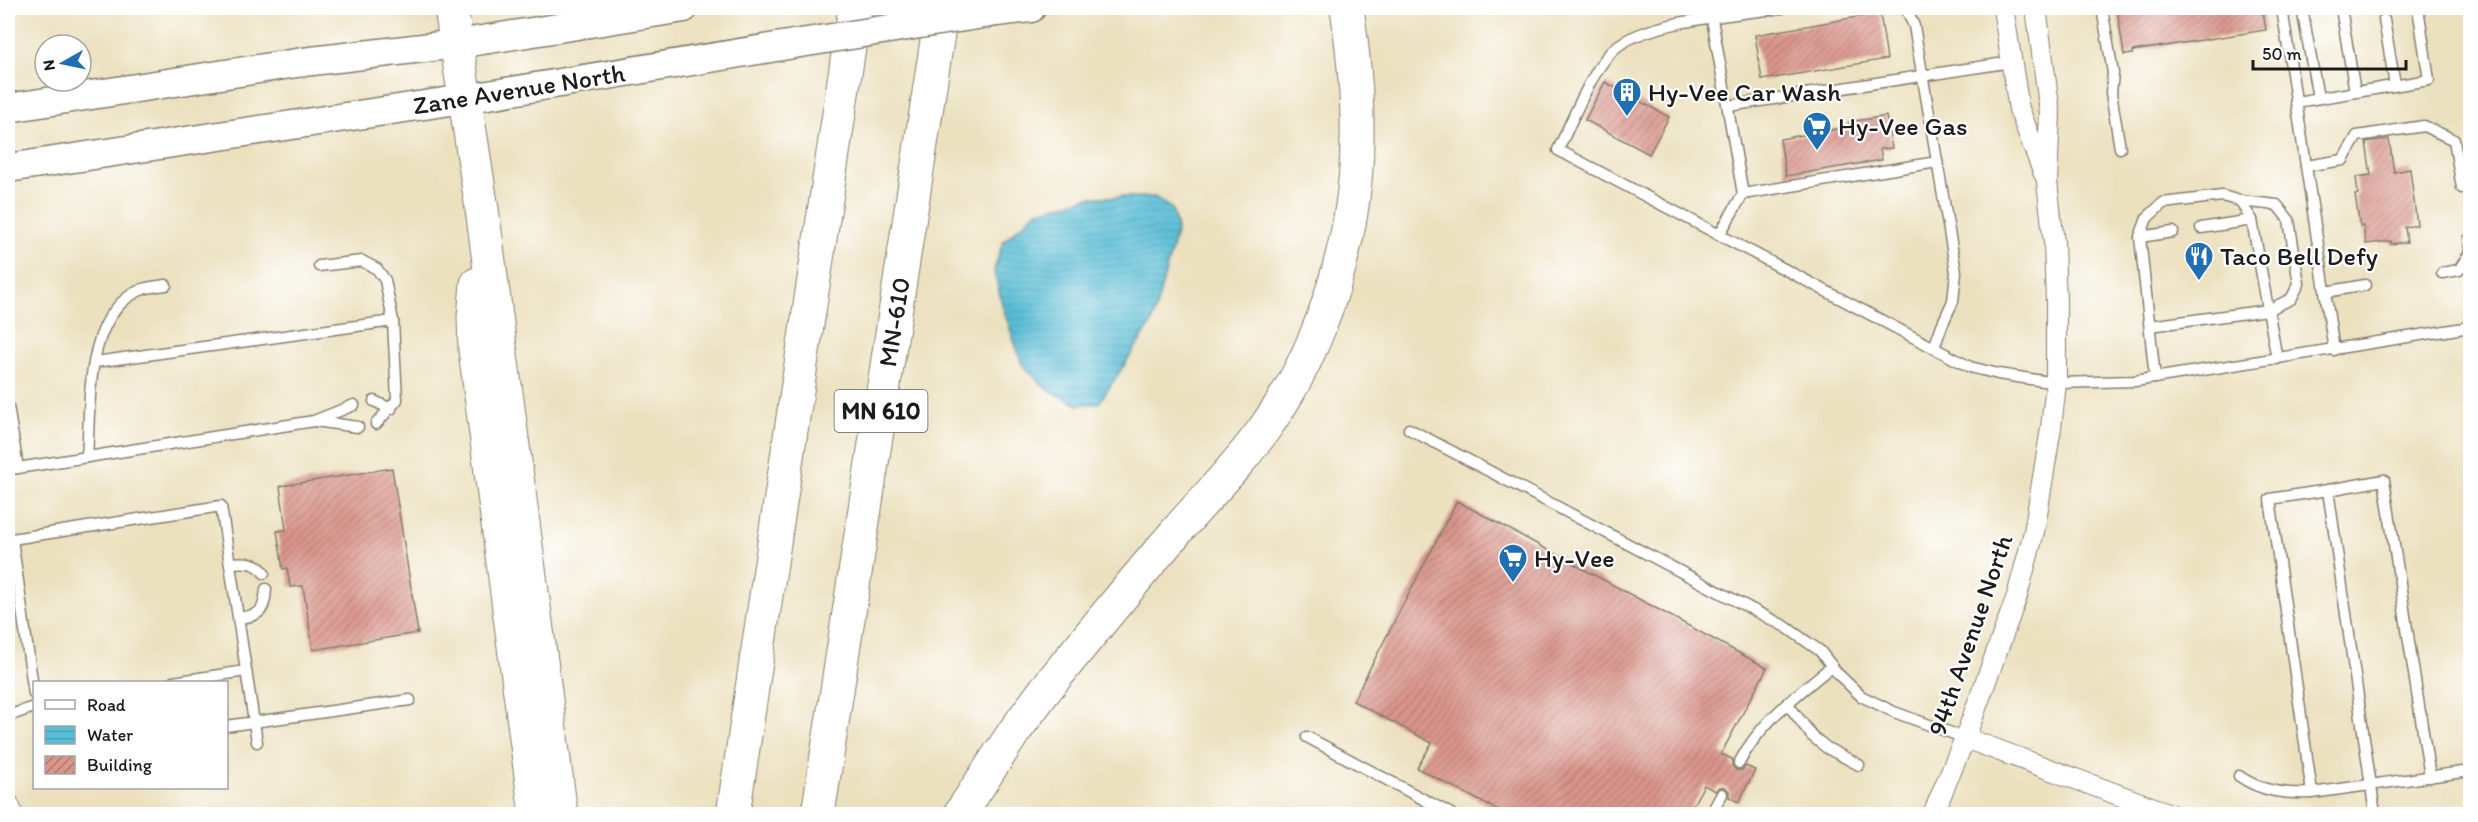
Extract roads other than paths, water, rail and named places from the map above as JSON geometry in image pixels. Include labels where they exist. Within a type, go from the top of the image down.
[{"type":"highway","points":[[451,8],[483,216],[561,814]]},
{"type":"highway","name":"MN 610","points":[[733,814],[855,8]]},
{"type":"highway","name":"MN-610","points":[[819,814],[942,8]]},
{"type":"highway","points":[[960,814],[1007,741],[1045,690],[1268,425],[1306,355],[1332,290],[1343,251],[1354,177],[1357,140],[1356,95],[1347,8]]},
{"type":"highway","points":[[483,216],[474,317],[475,350],[536,814]]},
{"type":"main road","points":[[8,108],[303,62],[457,44],[684,8]]},
{"type":"main road","name":"Zane Avenue North","points":[[8,168],[464,99],[794,44],[1031,8]]},
{"type":"street","name":"94th Avenue North","points":[[2003,8],[2019,110],[2047,182]]},
{"type":"street","name":"94th Avenue North","points":[[1933,814],[1965,738],[2017,596],[2031,542],[2051,428],[2056,383],[2054,243],[2047,182],[2050,112],[2036,8]]},
{"type":"street","points":[[1965,738],[2170,814]]},
{"type":"street","points":[[8,803],[13,814]]},
{"type":"lane","points":[[1782,8],[1653,28],[1631,36],[1613,49],[1600,66],[1558,150],[1970,368],[1998,374],[2056,383],[2134,381],[2470,327]]},
{"type":"lane","points":[[1906,8],[1914,26],[1956,272],[1953,301],[1934,348]]},
{"type":"lane","points":[[2102,8],[2113,73],[2111,93],[2120,148]]},
{"type":"lane","points":[[2282,8],[2334,350]]},
{"type":"lane","points":[[2302,8],[2318,98]]},
{"type":"lane","points":[[2341,8],[2355,92]]},
{"type":"lane","points":[[2296,102],[2429,80],[2418,8]]},
{"type":"lane","points":[[1712,19],[1743,194],[1719,235]]},
{"type":"lane","points":[[2384,20],[2395,85]]},
{"type":"lane","points":[[1728,106],[2011,62]]},
{"type":"lane","points":[[2306,166],[2343,160],[2357,136],[2424,126],[2454,140],[2462,188]]},
{"type":"lane","points":[[1743,194],[1937,162]]},
{"type":"lane","points":[[2150,326],[2268,310],[2291,299],[2299,284],[2289,220],[2277,206],[2222,196],[2163,203],[2147,218],[2140,237],[2155,378]]},
{"type":"lane","points":[[2240,201],[2252,220],[2277,359]]},
{"type":"lane","points":[[2201,228],[2252,220]]},
{"type":"lane","points":[[2140,237],[2173,232]]},
{"type":"lane","points":[[2442,273],[2459,270],[2470,253],[2469,238]]},
{"type":"lane","points":[[319,266],[362,261],[377,269],[385,280],[393,321],[397,400],[376,424]]},
{"type":"lane","points":[[87,457],[94,362],[107,318],[126,299],[143,289],[166,285]]},
{"type":"lane","points":[[2326,292],[2365,285]]},
{"type":"lane","points":[[94,362],[393,321]]},
{"type":"lane","points":[[374,401],[391,409]]},
{"type":"lane","points":[[8,406],[13,468],[314,421],[354,405]]},
{"type":"lane","points":[[314,421],[358,428]]},
{"type":"lane","points":[[1409,429],[1785,627],[1820,651],[1861,696],[1894,712],[1965,738]]},
{"type":"lane","points":[[2312,793],[2271,499],[2384,480],[2430,777]]},
{"type":"lane","points":[[2328,490],[2375,814]]},
{"type":"lane","points":[[33,687],[12,539],[221,506],[257,742]]},
{"type":"lane","points":[[230,563],[253,564],[261,568],[264,573]]},
{"type":"lane","points":[[239,618],[259,613],[264,606],[266,589]]},
{"type":"lane","points":[[1739,762],[1757,734],[1787,704],[1832,666]]},
{"type":"lane","points":[[180,681],[246,671]]},
{"type":"lane","points":[[228,726],[411,700]]},
{"type":"lane","points":[[1787,704],[1812,736],[1827,748],[1859,765]]},
{"type":"lane","points":[[8,716],[33,707]]},
{"type":"lane","points":[[1307,737],[1451,814]]},
{"type":"lane","points":[[2239,776],[2251,784],[2270,791],[2291,794],[2371,786],[2470,771]]},
{"type":"lane","points":[[1711,814],[1722,794]]},
{"type":"water","points":[[1090,197],[1155,197],[1172,209],[1177,229],[1152,323],[1099,403],[1078,405],[1045,388],[1022,364],[1003,308],[994,270],[1003,242],[1036,212]]},
{"type":"place","name":"Hy-Vee Car Wash","points":[[1627,118]]},
{"type":"place","name":"Hy-Vee Gas","points":[[1817,152]]},
{"type":"place","name":"Taco Bell Defy","points":[[2199,282]]},
{"type":"place","name":"Hy-Vee","points":[[1513,584]]}]
